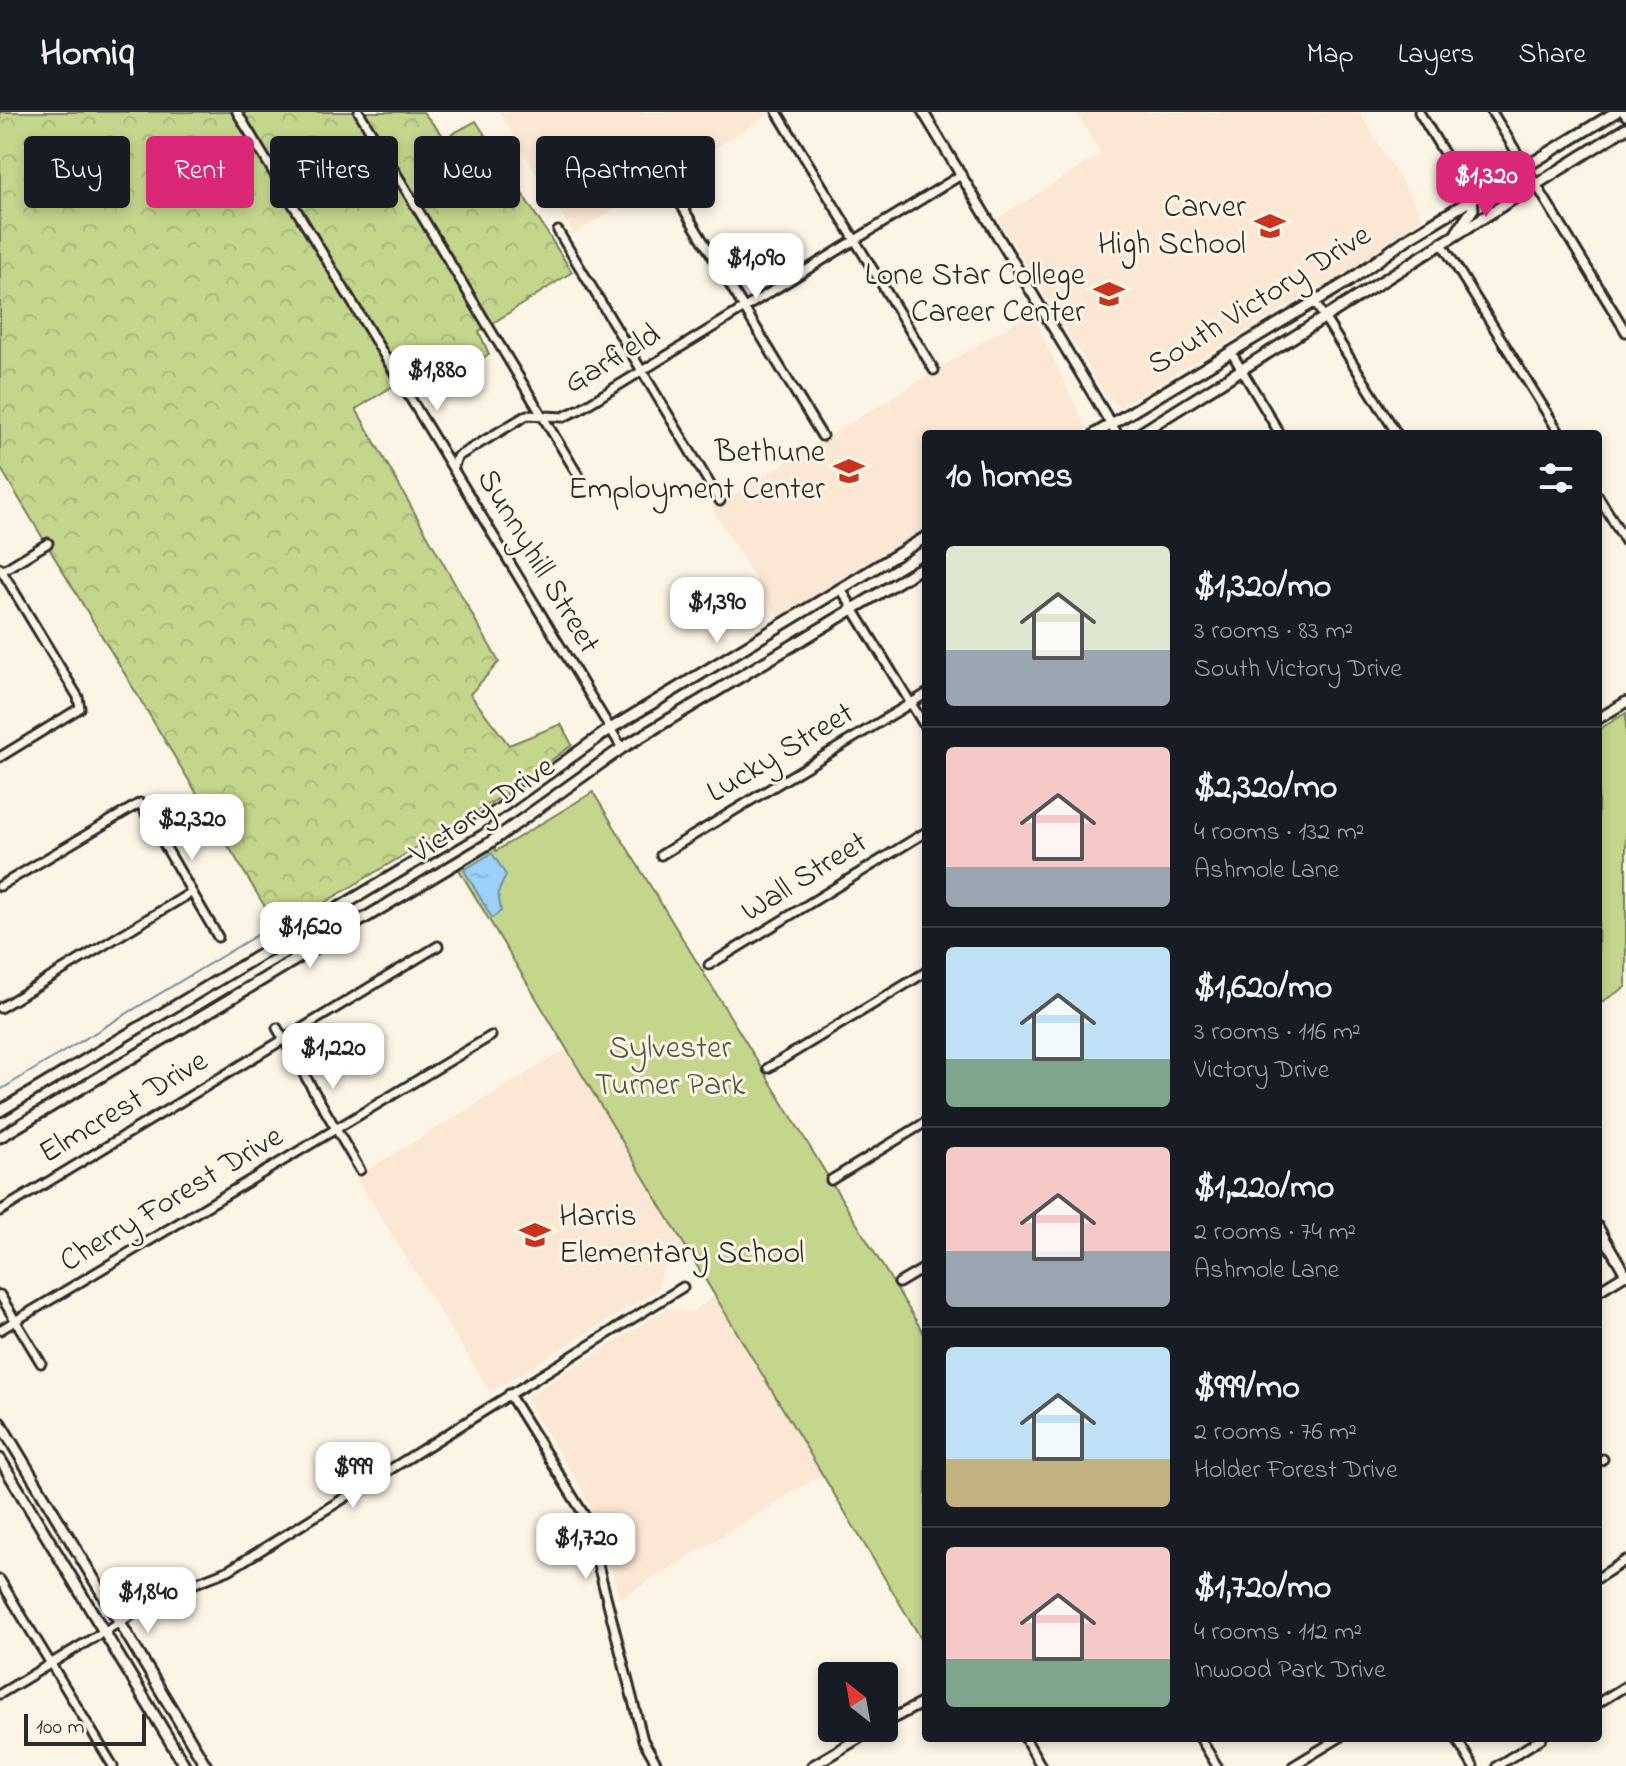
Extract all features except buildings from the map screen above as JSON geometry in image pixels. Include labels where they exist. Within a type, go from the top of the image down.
[{"type":"main road","name":"South Victory Drive","points":[[1101,430],[1616,112]]},
{"type":"main road","name":"South Victory Drive","points":[[1146,430],[1327,319],[1441,242],[1626,128]]},
{"type":"main road","points":[[1457,232],[1473,209],[1472,199]]},
{"type":"main road","points":[[610,729],[922,539]]},
{"type":"main road","points":[[622,748],[922,568]]},
{"type":"main road","name":"Victory Drive","points":[[0,1111],[431,854],[521,795],[610,729]]},
{"type":"main road","name":"Victory Drive","points":[[0,1137],[441,871],[530,815],[622,748]]},
{"type":"main road","points":[[431,854],[441,871]]},
{"type":"main road","points":[[241,968],[251,986]]},
{"type":"main road","points":[[50,1082],[61,1100]]},
{"type":"main road","points":[[0,1423],[206,1766]]},
{"type":"main road","points":[[0,1459],[185,1766]]},
{"type":"main road","points":[[30,1509],[47,1499]]},
{"type":"street","name":"Sunnyhill Street","points":[[237,112],[622,748]]},
{"type":"street","points":[[359,112],[578,475]]},
{"type":"street","points":[[777,112],[934,370]]},
{"type":"street","points":[[923,112],[1115,430]]},
{"type":"street","points":[[1419,112],[1472,199]]},
{"type":"street","points":[[1492,112],[1626,332]]},
{"type":"street","name":"Garfield","points":[[453,469],[457,457],[527,415],[563,417],[961,175]]},
{"type":"street","points":[[683,208],[822,436]]},
{"type":"street","points":[[558,231],[644,369],[720,501]]},
{"type":"street","points":[[1441,242],[1558,430]]},
{"type":"street","points":[[1314,301],[1395,430]]},
{"type":"street","points":[[1231,352],[1278,430]]},
{"type":"street","points":[[1602,503],[1626,542]]},
{"type":"street","points":[[0,757],[80,708],[78,697],[1,570],[48,543]]},
{"type":"street","points":[[841,589],[922,721]]},
{"type":"street","name":"Lucky Street","points":[[661,855],[922,696]]},
{"type":"street","points":[[1602,717],[1626,702]]},
{"type":"street","points":[[0,886],[140,803],[218,937]]},
{"type":"street","name":"Wall Street","points":[[709,965],[922,834]]},
{"type":"street","points":[[0,1008],[192,892]]},
{"type":"street","name":"Elmcrest Drive","points":[[0,1211],[438,946]]},
{"type":"street","points":[[768,1068],[922,974]]},
{"type":"street","points":[[277,1028],[360,1170]]},
{"type":"street","name":"Cherry Forest Drive","points":[[0,1330],[339,1130],[491,1036]]},
{"type":"street","points":[[831,1180],[922,1124]]},
{"type":"street","points":[[1602,1234],[1626,1274],[1602,1289]]},
{"type":"street","points":[[899,1283],[922,1269]]},
{"type":"street","points":[[0,1694],[173,1592],[229,1570],[683,1287]]},
{"type":"street","points":[[0,1295],[41,1363]]},
{"type":"street","points":[[509,1394],[586,1518],[643,1740],[658,1766]]},
{"type":"street","points":[[1602,1575],[1626,1560]]},
{"type":"street","points":[[0,1580],[113,1766]]},
{"type":"street","points":[[1602,1701],[1626,1686]]},
{"type":"street","points":[[898,1716],[922,1703]]},
{"type":"street","points":[[812,1766],[852,1742]]},
{"type":"street","points":[[1027,1742],[1041,1766]]},
{"type":"street","points":[[1202,1742],[1217,1766]]},
{"type":"street","points":[[1293,1766],[1332,1742]]},
{"type":"street","points":[[1458,1742],[1473,1766]]},
{"type":"street","points":[[1497,1766],[1536,1742]]},
{"type":"shaded area","points":[[499,112],[773,112],[715,148],[715,136],[536,136],[536,172],[520,146],[520,136],[514,136]]},
{"type":"shaded area","name":"Carver High School","points":[[1076,112],[1359,112],[1423,217],[1349,270],[1119,407],[1104,393],[998,218],[1101,154]]},
{"type":"shaded area","points":[[558,208],[616,208],[574,234]]},
{"type":"shaded area","name":"Bethune Employment Center","points":[[1031,312],[1087,429],[922,430],[922,529],[779,618],[712,508]]},
{"type":"shaded area","name":"Harris Elementary School","points":[[567,1049],[689,1252],[663,1269],[657,1290],[490,1392],[356,1177]]},
{"type":"shaded area","points":[[715,1296],[822,1474],[620,1599],[602,1534],[582,1489],[527,1401],[528,1396],[668,1308],[691,1312]]},
{"type":"green space","points":[[0,112],[423,112],[443,136],[414,136],[414,208],[520,208],[520,190],[572,272],[479,332],[489,354],[419,394],[403,380],[356,409],[499,662],[470,694],[509,745],[561,724],[572,745],[499,798],[279,930],[0,467]]},
{"type":"green space","points":[[476,121],[486,136],[449,136]]},
{"type":"green space","points":[[1626,713],[1626,987],[1602,1002],[1602,728]]},
{"type":"green space","name":"Sylvester Turner Park","points":[[593,792],[922,1330],[922,1640],[458,868],[494,847],[496,851]]},
{"type":"water","points":[[492,853],[506,875],[498,893],[501,911],[492,918],[464,870]]},
{"type":"waterway","points":[[0,1090],[257,935]]},
{"type":"place","name":"Carver High School","points":[[1270,226]]},
{"type":"place","name":"Lone Star College Career Center","points":[[1109,294]]},
{"type":"place","name":"Bethune Employment Center","points":[[849,471]]},
{"type":"place","name":"Harris Elementary School","points":[[535,1235]]}]
